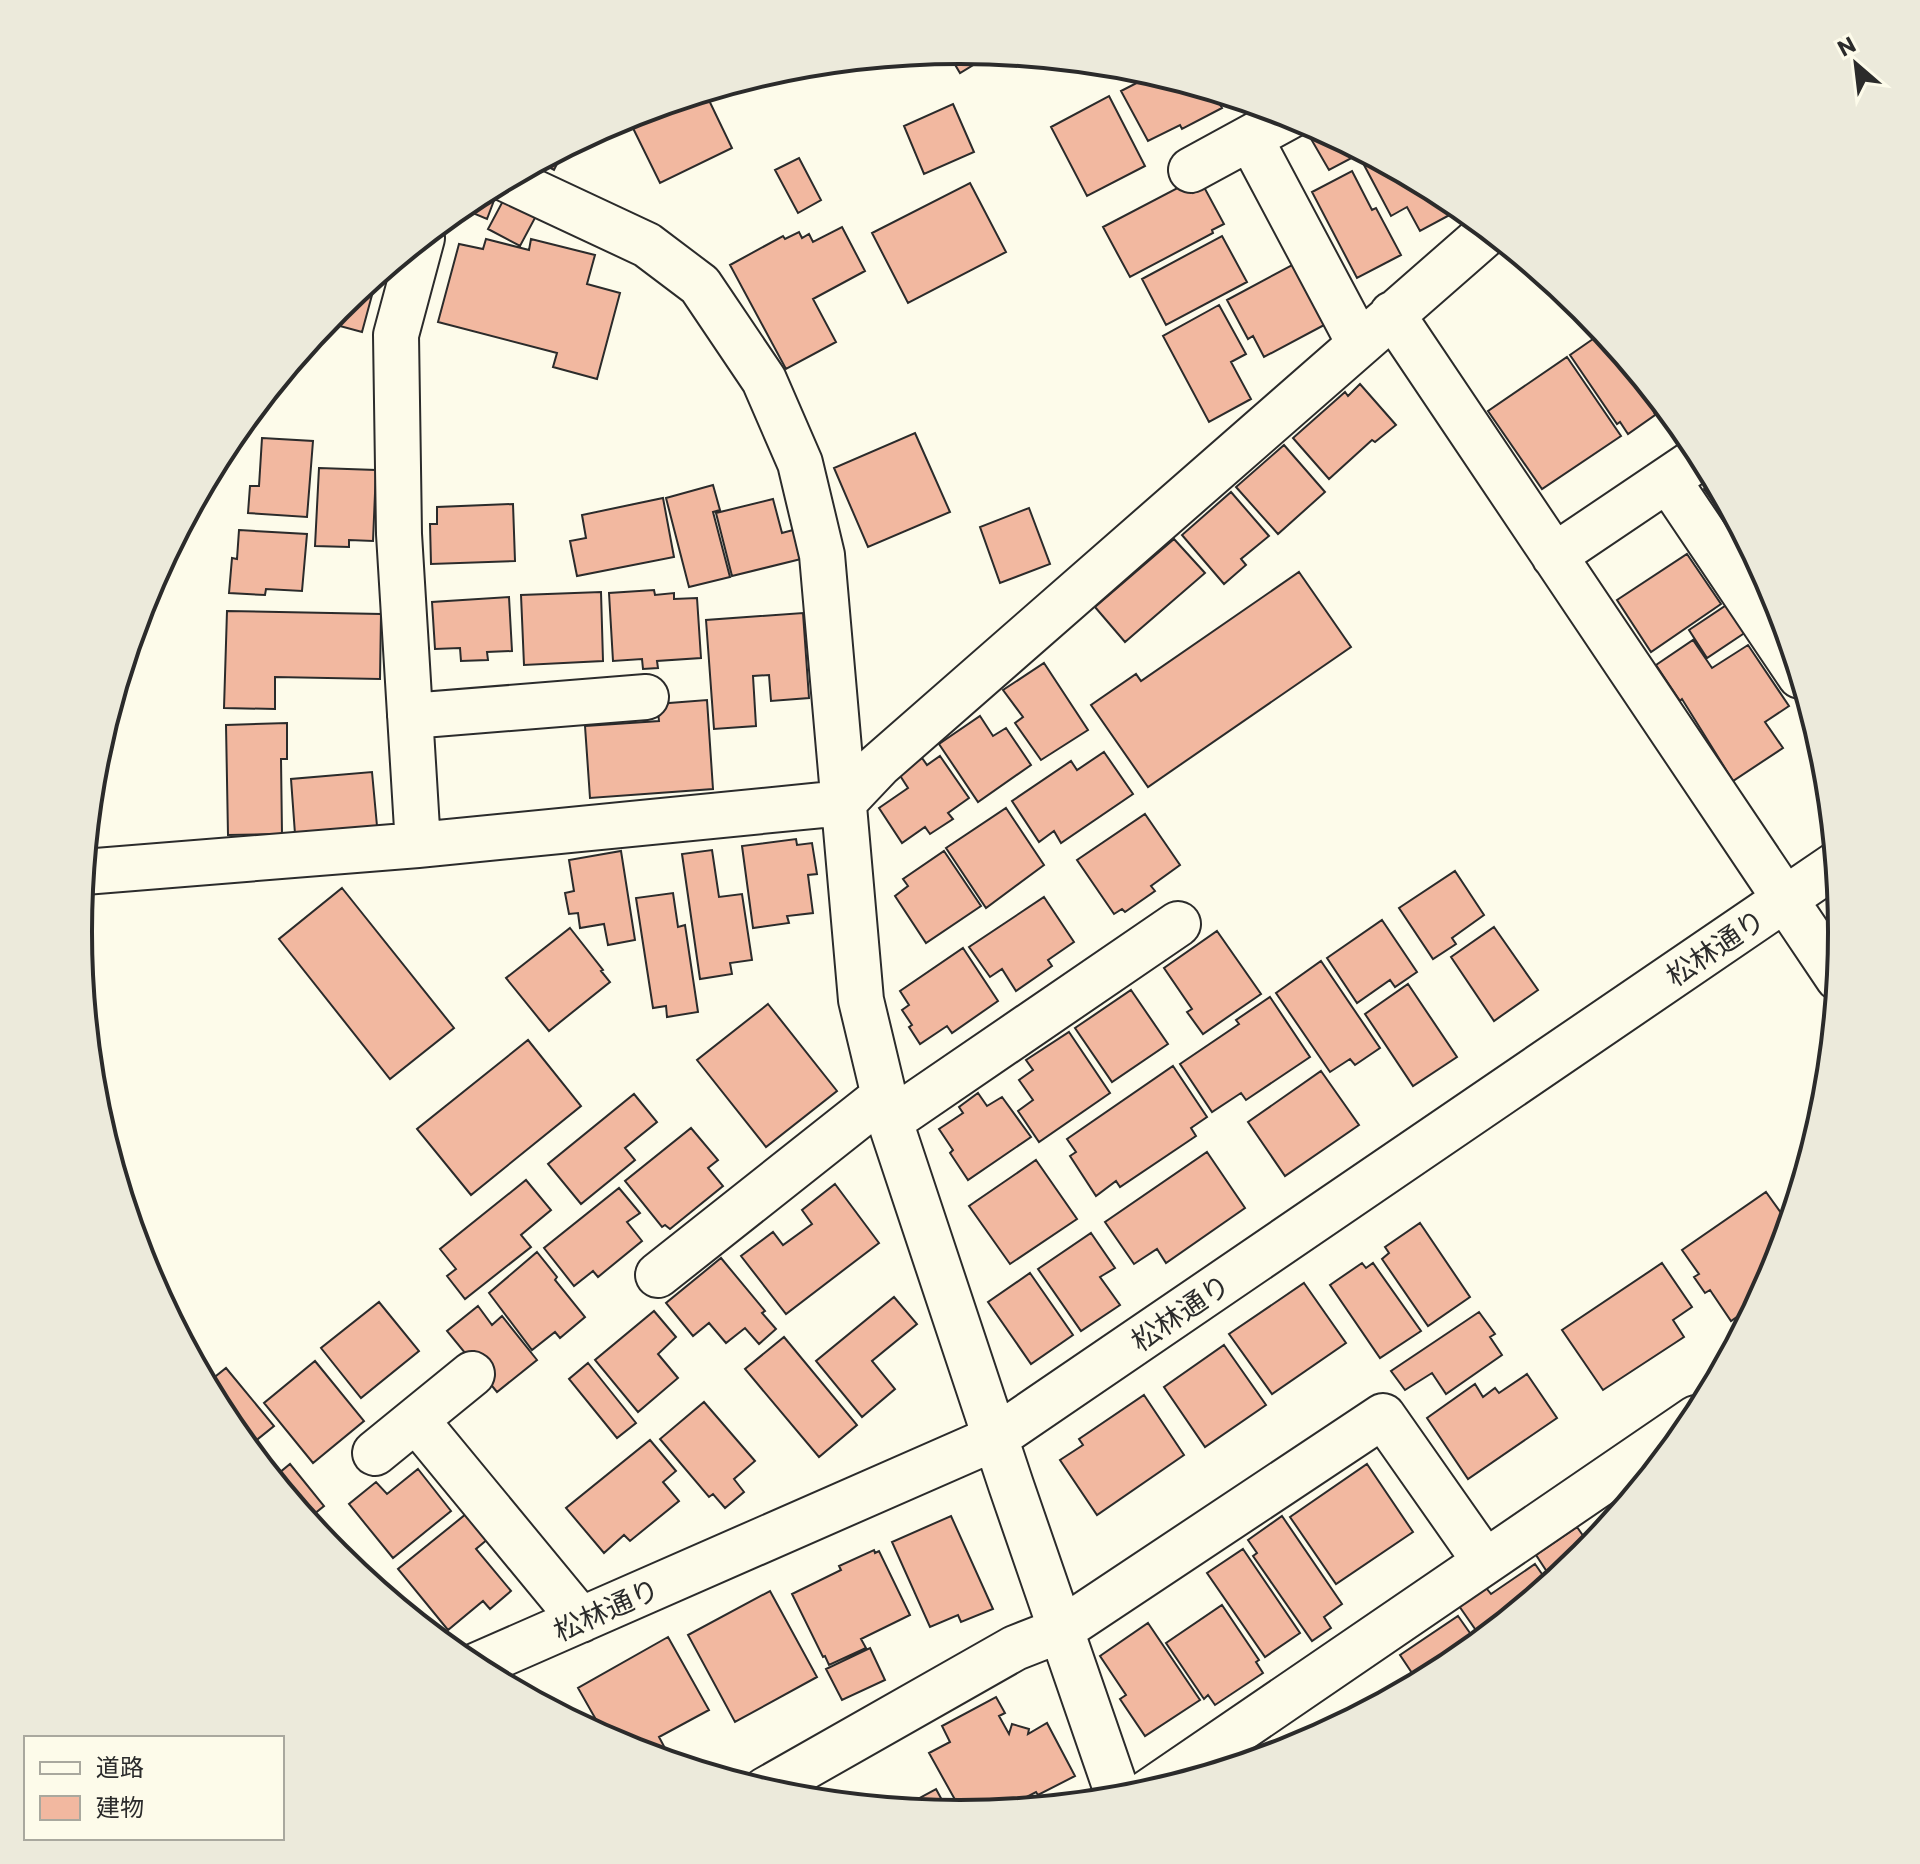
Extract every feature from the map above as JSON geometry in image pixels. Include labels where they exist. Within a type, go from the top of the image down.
[{"type":"street","points":[[1191,170],[1276,124]]},
{"type":"street","points":[[1250,138],[1359,343]]},
{"type":"street","points":[[518,185],[647,245],[700,285],[764,380],[800,463],[822,555],[861,1000],[887,1109],[995,1438],[1115,1786]]},
{"type":"street","points":[[94,871],[418,845],[843,803],[879,765],[1481,238]]},
{"type":"street","points":[[417,255],[396,335],[399,534],[418,845]]},
{"type":"street","points":[[1392,314],[1827,962]]},
{"type":"street","points":[[1554,556],[1684,469],[1771,625]]},
{"type":"street","points":[[410,716],[646,697]]},
{"type":"street","name":"松林通り","points":[[488,1660],[995,1438],[1826,872]]},
{"type":"street","points":[[658,1275],[887,1109],[1178,924]]},
{"type":"street","points":[[375,1453],[472,1374]]},
{"type":"street","points":[[781,1781],[1015,1648],[1061,1630],[1383,1416],[1484,1560]]},
{"type":"street","points":[[416,1420],[581,1620]]},
{"type":"street","points":[[1178,1772],[1664,1440]]},
{"type":"building","points":[[955,64],[974,64],[960,73]]},
{"type":"building","points":[[1137,83],[1185,94],[1220,104],[1222,108],[1182,129],[1180,125],[1148,141],[1121,91]]},
{"type":"building","points":[[1109,96],[1145,166],[1087,196],[1051,127]]},
{"type":"building","points":[[710,102],[732,148],[660,183],[633,128]]},
{"type":"building","points":[[953,104],[974,152],[924,174],[904,126]]},
{"type":"building","points":[[1311,139],[1352,158],[1329,170]]},
{"type":"building","points":[[799,158],[821,200],[798,213],[775,170]]},
{"type":"building","points":[[1364,164],[1449,215],[1420,231],[1407,207],[1391,216]]},
{"type":"building","points":[[1352,171],[1401,255],[1357,278],[1312,192]]},
{"type":"building","points":[[970,183],[1006,252],[908,303],[872,233]]},
{"type":"building","points":[[1187,183],[1193,193],[1204,187],[1224,224],[1212,230],[1213,233],[1130,277],[1103,227]]},
{"type":"building","points":[[504,199],[536,216],[520,246],[488,229]]},
{"type":"building","points":[[494,200],[487,219],[473,213]]},
{"type":"building","points":[[842,227],[865,271],[813,299],[836,342],[786,369],[730,265],[783,236],[785,239],[799,232],[802,238],[809,234],[813,242]]},
{"type":"building","points":[[1222,236],[1247,282],[1166,325],[1142,279]]},
{"type":"building","points":[[486,239],[529,250],[531,239],[595,255],[587,284],[620,293],[597,379],[553,367],[557,353],[438,322],[459,244],[483,249]]},
{"type":"building","points":[[1294,264],[1326,324],[1264,357],[1253,336],[1248,339],[1227,300]]},
{"type":"building","points":[[372,293],[362,332],[339,326]]},
{"type":"building","points":[[1219,305],[1246,354],[1231,362],[1251,399],[1209,422],[1163,336]]},
{"type":"building","points":[[1593,339],[1655,415],[1628,434],[1620,422],[1617,424],[1570,355]]},
{"type":"building","points":[[1567,357],[1621,436],[1542,489],[1488,411]]},
{"type":"building","points":[[1360,384],[1396,425],[1375,442],[1372,440],[1329,479],[1293,438],[1345,392],[1348,396]]},
{"type":"building","points":[[915,433],[950,512],[868,547],[834,468]]},
{"type":"building","points":[[262,438],[313,441],[307,517],[248,513],[250,486],[259,486]]},
{"type":"building","points":[[1284,445],[1325,492],[1278,534],[1236,487]]},
{"type":"building","points":[[319,468],[376,470],[373,541],[349,540],[349,547],[315,546]]},
{"type":"building","points":[[713,485],[720,510],[713,512],[730,577],[689,587],[666,498]]},
{"type":"building","points":[[1231,492],[1269,536],[1241,559],[1246,565],[1224,584],[1182,535]]},
{"type":"building","points":[[663,498],[674,557],[577,576],[570,541],[586,538],[582,515]]},
{"type":"building","points":[[773,499],[782,533],[793,530],[801,559],[732,576],[716,513]]},
{"type":"building","points":[[513,504],[515,561],[431,564],[430,524],[437,524],[437,507]]},
{"type":"building","points":[[1029,508],[1050,564],[1000,583],[980,527]]},
{"type":"building","points":[[1718,509],[1729,530],[1724,533],[1711,514]]},
{"type":"building","points":[[239,530],[307,534],[302,591],[266,589],[265,595],[229,593],[232,558],[237,559]]},
{"type":"building","points":[[1174,539],[1205,573],[1125,642],[1095,607]]},
{"type":"building","points":[[1687,554],[1721,604],[1651,652],[1617,600]]},
{"type":"building","points":[[1299,572],[1351,647],[1148,787],[1091,705],[1136,674],[1141,681]]},
{"type":"building","points":[[654,590],[655,595],[674,593],[674,599],[697,598],[701,658],[657,661],[658,668],[643,669],[642,659],[613,661],[609,593]]},
{"type":"building","points":[[601,592],[603,661],[524,665],[521,595]]},
{"type":"building","points":[[509,597],[512,651],[487,652],[488,660],[461,661],[460,648],[435,649],[432,602]]},
{"type":"building","points":[[1728,604],[1746,632],[1707,658],[1689,630]]},
{"type":"building","points":[[227,611],[381,614],[380,679],[275,677],[275,709],[224,708]]},
{"type":"building","points":[[803,613],[809,698],[771,701],[769,675],[753,676],[756,726],[714,729],[706,620]]},
{"type":"building","points":[[1693,640],[1712,668],[1748,645],[1789,706],[1765,722],[1783,748],[1733,781],[1682,699],[1680,701],[1656,665]]},
{"type":"building","points":[[1044,663],[1088,730],[1041,760],[1015,723],[1023,717],[1003,690]]},
{"type":"building","points":[[707,700],[713,789],[590,798],[585,726],[659,721],[657,704]]},
{"type":"building","points":[[980,716],[993,736],[1006,728],[1031,765],[978,802],[939,744]]},
{"type":"building","points":[[287,723],[287,759],[281,759],[282,834],[228,835],[226,725]]},
{"type":"building","points":[[1104,752],[1133,794],[1061,843],[1054,831],[1039,842],[1012,801],[1071,761],[1077,770]]},
{"type":"building","points":[[940,756],[969,798],[948,813],[953,819],[930,834],[925,827],[902,843],[879,808],[908,788],[899,774],[922,758],[927,765]]},
{"type":"building","points":[[372,772],[377,826],[295,834],[291,779]]},
{"type":"building","points":[[1006,808],[1044,865],[986,908],[946,848]]},
{"type":"building","points":[[1145,814],[1180,865],[1151,886],[1155,891],[1125,912],[1122,909],[1114,914],[1077,860]]},
{"type":"building","points":[[796,839],[797,845],[812,843],[817,874],[808,875],[813,913],[787,916],[789,923],[753,928],[742,846]]},
{"type":"building","points":[[712,850],[719,897],[742,894],[752,960],[730,963],[732,974],[700,979],[682,854]]},
{"type":"building","points":[[621,851],[635,940],[608,945],[604,924],[580,928],[578,913],[569,914],[565,893],[574,891],[569,860]]},
{"type":"building","points":[[944,851],[981,906],[926,943],[895,896],[908,886],[903,879]]},
{"type":"building","points":[[1455,871],[1484,915],[1452,938],[1456,944],[1433,959],[1399,908]]},
{"type":"building","points":[[342,888],[454,1028],[390,1079],[279,939]]},
{"type":"building","points":[[673,893],[678,927],[685,925],[698,1012],[667,1017],[666,1006],[653,1008],[636,898]]},
{"type":"building","points":[[1044,897],[1074,942],[1048,960],[1052,966],[1016,991],[1002,969],[990,977],[969,947]]},
{"type":"building","points":[[1382,920],[1417,972],[1395,987],[1390,980],[1357,1003],[1327,958]]},
{"type":"building","points":[[1494,927],[1538,990],[1494,1021],[1451,957]]},
{"type":"building","points":[[570,928],[610,982],[549,1031],[506,978]]},
{"type":"building","points":[[1217,931],[1261,994],[1203,1034],[1187,1012],[1192,1009],[1164,968]]},
{"type":"building","points":[[963,948],[998,1001],[952,1033],[947,1026],[920,1044],[902,1010],[909,1005],[900,991]]},
{"type":"building","points":[[1321,961],[1380,1048],[1355,1065],[1350,1059],[1330,1072],[1276,993]]},
{"type":"building","points":[[1408,984],[1457,1057],[1413,1086],[1365,1014]]},
{"type":"building","points":[[1131,990],[1168,1044],[1112,1082],[1075,1028]]},
{"type":"building","points":[[1270,997],[1310,1057],[1246,1100],[1241,1093],[1212,1112],[1180,1064],[1239,1024],[1236,1020]]},
{"type":"building","points":[[768,1004],[837,1091],[766,1147],[697,1060]]},
{"type":"building","points":[[1069,1032],[1110,1093],[1039,1142],[1018,1111],[1033,1100],[1019,1080],[1033,1070],[1026,1060]]},
{"type":"building","points":[[528,1040],[581,1106],[471,1195],[417,1129]]},
{"type":"building","points":[[1173,1066],[1207,1117],[1191,1128],[1196,1136],[1120,1187],[1116,1181],[1096,1196],[1070,1156],[1076,1152],[1067,1139]]},
{"type":"building","points":[[1321,1071],[1359,1125],[1285,1176],[1248,1122]]},
{"type":"building","points":[[978,1093],[987,1106],[1002,1097],[1031,1137],[968,1180],[939,1129],[963,1113],[959,1107]]},
{"type":"building","points":[[634,1094],[657,1122],[625,1148],[635,1160],[581,1204],[548,1164]]},
{"type":"building","points":[[691,1128],[718,1160],[708,1168],[723,1186],[670,1229],[665,1225],[662,1227],[625,1181]]},
{"type":"building","points":[[1207,1152],[1245,1208],[1166,1263],[1157,1249],[1134,1264],[1105,1222]]},
{"type":"building","points":[[1036,1160],[1077,1219],[1010,1264],[969,1206]]},
{"type":"building","points":[[526,1180],[551,1210],[521,1235],[531,1247],[465,1299],[447,1276],[456,1269],[440,1249]]},
{"type":"building","points":[[835,1184],[879,1243],[786,1314],[741,1256],[773,1232],[783,1245],[812,1224],[802,1210]]},
{"type":"building","points":[[619,1188],[640,1213],[627,1222],[642,1241],[598,1277],[593,1271],[574,1286],[544,1248]]},
{"type":"building","points":[[1766,1192],[1781,1213],[1738,1316],[1731,1321],[1710,1290],[1705,1293],[1694,1277],[1699,1274],[1682,1250]]},
{"type":"building","points":[[1420,1223],[1470,1297],[1428,1326],[1382,1259],[1389,1253],[1385,1247]]},
{"type":"building","points":[[1091,1233],[1115,1268],[1100,1277],[1120,1305],[1081,1331],[1038,1269]]},
{"type":"building","points":[[537,1252],[585,1317],[560,1338],[555,1332],[532,1350],[489,1293]]},
{"type":"building","points":[[721,1258],[776,1329],[759,1344],[745,1328],[726,1343],[709,1323],[693,1336],[666,1303]]},
{"type":"building","points":[[1362,1263],[1366,1268],[1373,1263],[1421,1331],[1380,1358],[1330,1285]]},
{"type":"building","points":[[1662,1263],[1692,1307],[1673,1320],[1684,1337],[1603,1390],[1562,1330]]},
{"type":"building","points":[[1030,1273],[1073,1335],[1031,1364],[988,1302]]},
{"type":"building","points":[[1304,1283],[1346,1343],[1272,1394],[1229,1334]]},
{"type":"building","points":[[894,1297],[917,1324],[872,1361],[895,1389],[862,1417],[816,1361]]},
{"type":"building","points":[[379,1302],[419,1351],[361,1398],[321,1348]]},
{"type":"building","points":[[478,1306],[492,1325],[502,1316],[537,1360],[497,1392],[447,1331]]},
{"type":"building","points":[[654,1311],[676,1337],[658,1354],[678,1378],[638,1412],[595,1360]]},
{"type":"building","points":[[1479,1312],[1495,1334],[1490,1337],[1502,1355],[1446,1394],[1432,1373],[1405,1390],[1391,1371]]},
{"type":"building","points":[[784,1337],[857,1425],[819,1457],[745,1369]]},
{"type":"building","points":[[1224,1345],[1266,1405],[1205,1447],[1164,1387]]},
{"type":"building","points":[[315,1361],[364,1421],[313,1463],[264,1403]]},
{"type":"building","points":[[588,1363],[636,1423],[617,1438],[569,1379]]},
{"type":"building","points":[[226,1368],[274,1426],[257,1440],[215,1377]]},
{"type":"building","points":[[1527,1374],[1557,1418],[1468,1479],[1427,1418],[1475,1384],[1483,1397],[1495,1388],[1499,1393]]},
{"type":"building","points":[[1144,1395],[1184,1455],[1097,1515],[1060,1460],[1083,1445],[1079,1439]]},
{"type":"building","points":[[704,1402],[755,1461],[734,1479],[744,1492],[725,1508],[713,1494],[709,1497],[660,1439]]},
{"type":"building","points":[[650,1440],[676,1471],[663,1482],[679,1501],[630,1541],[624,1535],[604,1553],[566,1508]]},
{"type":"building","points":[[290,1464],[324,1506],[315,1513],[281,1472]]},
{"type":"building","points":[[1367,1464],[1413,1532],[1336,1584],[1290,1517]]},
{"type":"building","points":[[418,1469],[451,1511],[393,1558],[349,1504],[376,1482],[387,1494]]},
{"type":"building","points":[[466,1514],[488,1539],[476,1549],[511,1591],[490,1609],[483,1601],[448,1630],[398,1569]]},
{"type":"building","points":[[951,1516],[993,1609],[961,1622],[958,1615],[930,1627],[892,1542]]},
{"type":"building","points":[[1282,1516],[1342,1604],[1324,1617],[1331,1628],[1312,1641],[1253,1556],[1257,1553],[1248,1540]]},
{"type":"building","points":[[1577,1527],[1583,1536],[1547,1571],[1536,1555]]},
{"type":"building","points":[[1243,1549],[1300,1633],[1265,1657],[1207,1573]]},
{"type":"building","points":[[874,1550],[875,1553],[879,1551],[910,1615],[861,1639],[866,1648],[829,1665],[792,1594],[841,1570],[839,1566]]},
{"type":"building","points":[[1535,1564],[1543,1575],[1476,1630],[1457,1603],[1483,1584],[1491,1594]]},
{"type":"building","points":[[770,1591],[817,1677],[735,1722],[688,1635]]},
{"type":"building","points":[[1222,1605],[1259,1660],[1256,1662],[1263,1673],[1215,1705],[1208,1695],[1204,1699],[1166,1643]]},
{"type":"building","points":[[1458,1616],[1470,1634],[1412,1673],[1400,1655]]},
{"type":"building","points":[[1148,1623],[1200,1700],[1145,1736],[1120,1699],[1126,1695],[1100,1656]]},
{"type":"building","points":[[668,1637],[709,1710],[659,1737],[665,1748],[596,1719],[578,1688]]},
{"type":"building","points":[[870,1648],[885,1680],[842,1700],[826,1669]]},
{"type":"building","points":[[996,1697],[1005,1713],[999,1716],[1009,1734],[1012,1724],[1029,1729],[1028,1734],[1047,1723],[1075,1776],[1038,1795],[1036,1792],[1026,1797],[955,1800],[929,1753],[950,1742],[942,1726]]},
{"type":"building","points":[[936,1789],[942,1799],[918,1799]]}]
